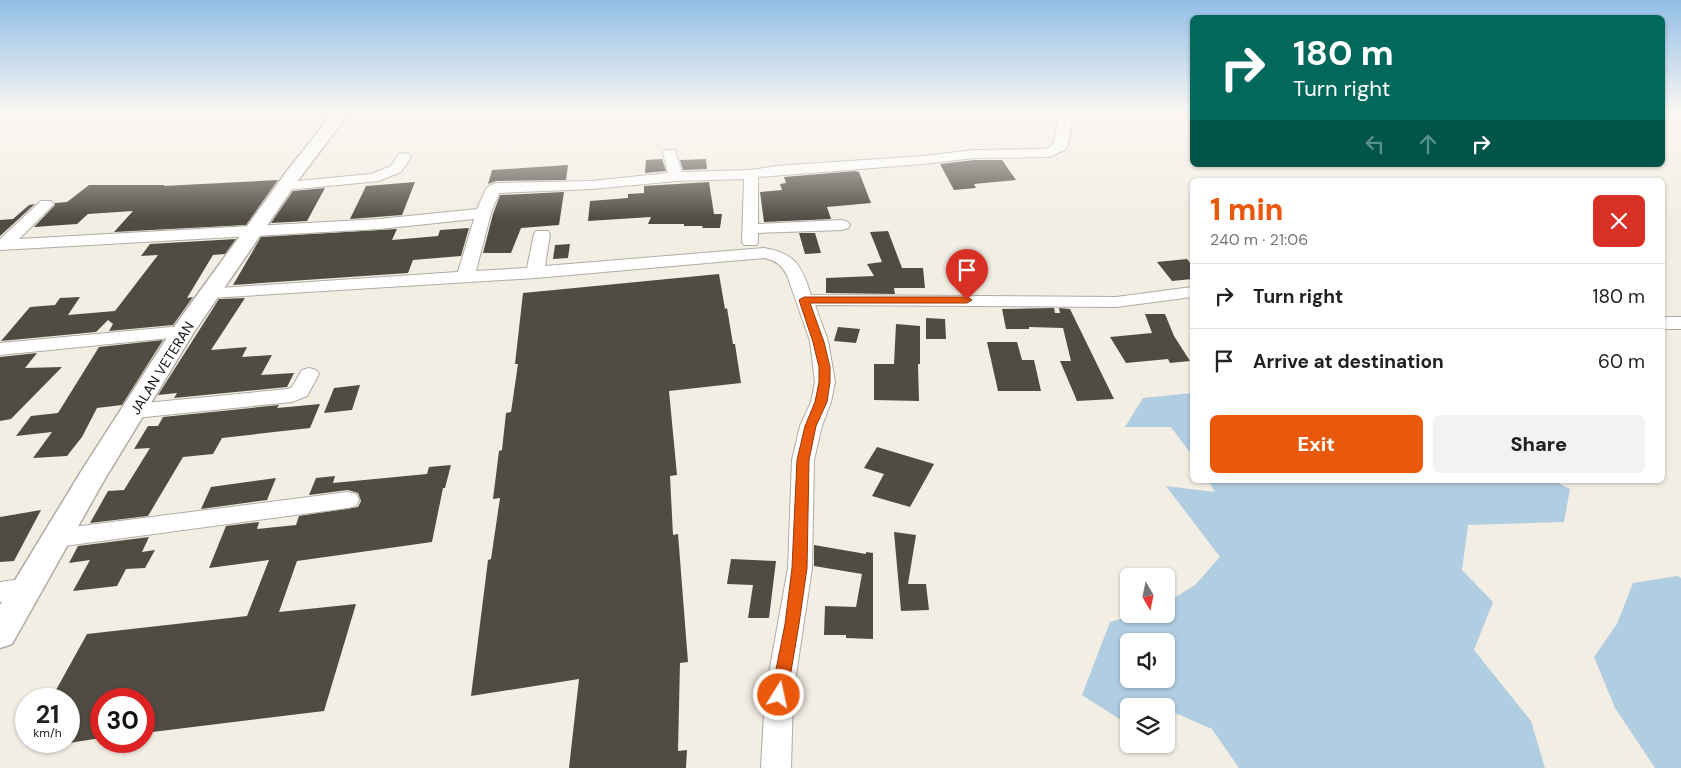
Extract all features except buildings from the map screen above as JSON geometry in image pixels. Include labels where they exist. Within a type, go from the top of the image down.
[{"type":"main road","name":"JALAN VETERAN","points":[[0,634],[92,477],[135,411],[182,332],[314,149]]},
{"type":"street","points":[[465,278],[483,213],[492,190],[496,188],[592,185],[676,177],[751,174],[785,169],[923,160],[974,154],[1049,153],[1057,149]]},
{"type":"street","points":[[670,153],[676,177]]},
{"type":"street","points":[[287,186],[374,178],[396,169],[404,157]]},
{"type":"street","points":[[749,254],[751,174]]},
{"type":"street","points":[[2,245],[46,204]]},
{"type":"street","points":[[2,245],[379,224],[483,213]]},
{"type":"street","points":[[750,230],[842,225]]},
{"type":"street","points":[[535,273],[542,234]]},
{"type":"street","points":[[210,293],[535,273],[749,254],[777,254],[789,262],[819,342],[825,382],[821,402],[810,426],[803,460],[800,568],[779,695],[776,768]]},
{"type":"street","points":[[804,300],[1116,302],[1190,292]]},
{"type":"street","points":[[1665,323],[1681,324]]},
{"type":"street","points":[[0,349],[182,332]]},
{"type":"street","points":[[135,411],[292,395],[300,391],[309,374]]},
{"type":"street","points":[[57,538],[348,500]]},
{"type":"street","points":[[0,592],[28,588]]},
{"type":"water","points":[[1190,393],[1190,452],[1171,427],[1125,427],[1143,398]]},
{"type":"water","points":[[1210,483],[1558,483],[1570,489],[1564,522],[1468,525],[1462,570],[1493,602],[1474,650],[1531,721],[1545,768],[1239,768],[1212,729],[1175,713],[1175,698],[1120,698],[1120,719],[1082,695],[1110,622],[1120,619],[1120,623],[1175,623],[1175,597],[1195,585],[1220,557],[1166,486],[1215,492]]},
{"type":"water","points":[[1677,576],[1681,578],[1681,768],[1655,768],[1615,708],[1594,657],[1617,624],[1633,583]]},
{"type":"route","points":[[779,695],[800,568],[803,460],[810,426],[821,402],[825,382],[819,342],[804,300],[967,300]]}]
